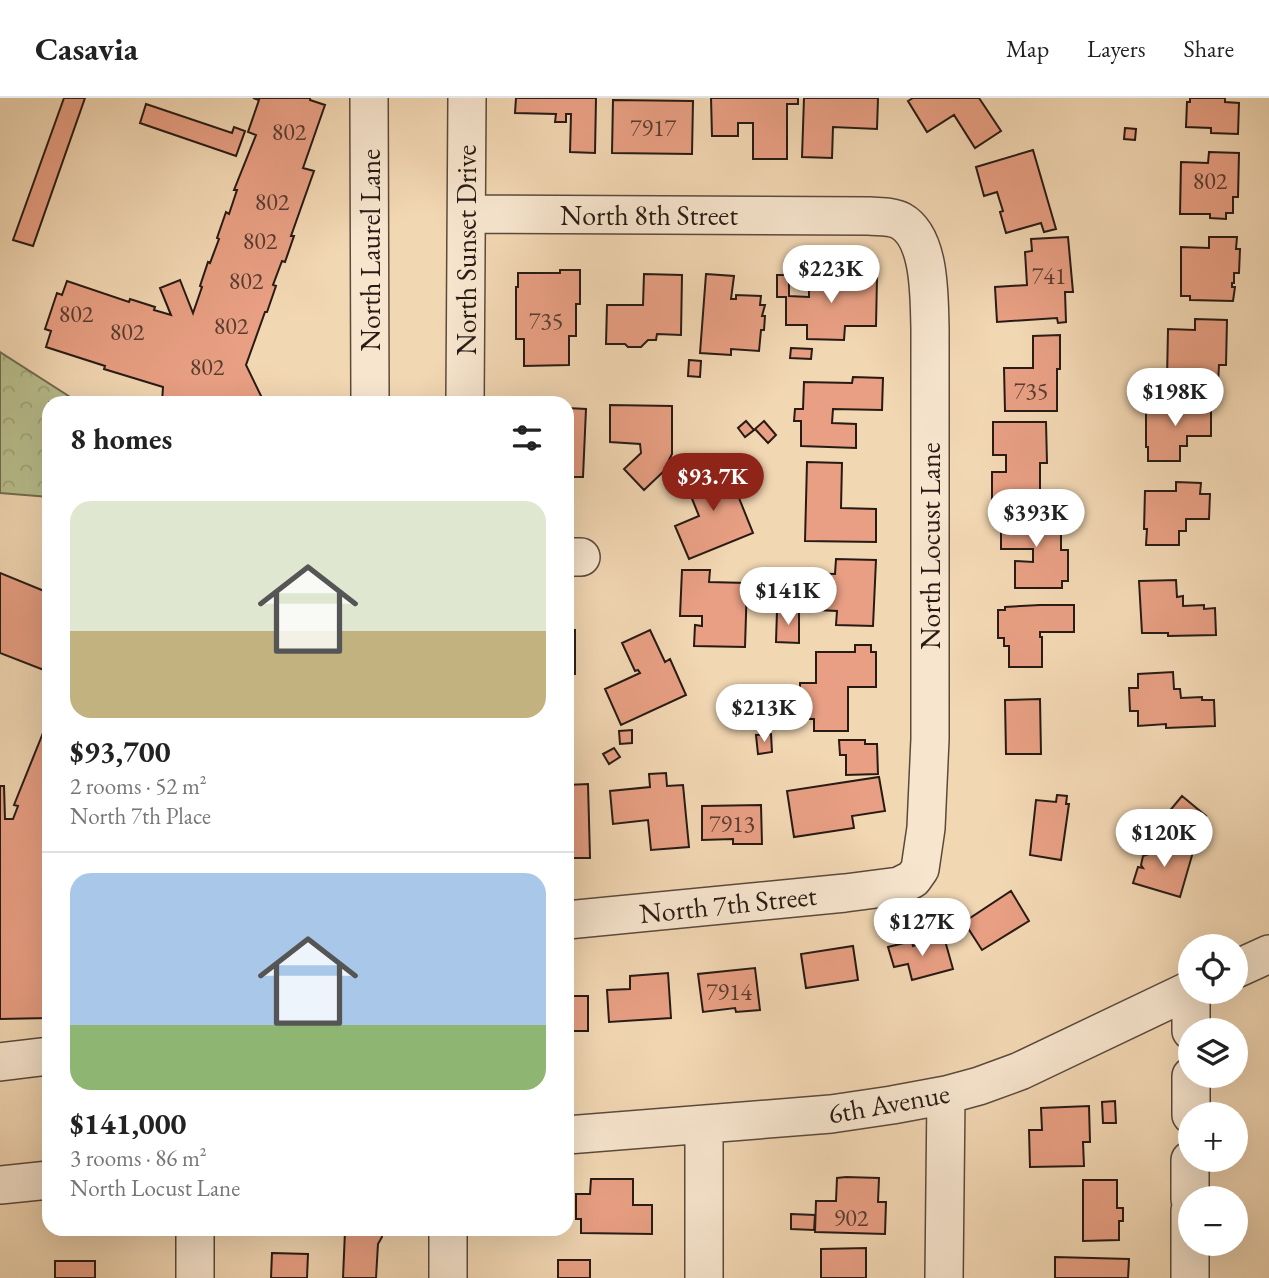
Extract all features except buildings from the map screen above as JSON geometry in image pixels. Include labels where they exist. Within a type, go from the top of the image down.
[{"type":"street","name":"North Laurel Lane","points":[[369,98],[370,396]]},
{"type":"street","name":"North Sunset Drive","points":[[465,396],[467,98]]},
{"type":"street","name":"North 8th Street","points":[[467,214],[869,216],[893,218],[903,222],[910,231]]},
{"type":"street","name":"North Locust Lane","points":[[910,231],[924,257],[930,328],[930,739],[926,828],[921,865]]},
{"type":"street","name":"North 7th Street","points":[[574,919],[899,886],[913,879],[921,865]]},
{"type":"street","points":[[1248,964],[1269,954]]},
{"type":"street","name":"6th Avenue","points":[[574,1134],[831,1114],[946,1095],[1020,1071],[1178,997]]},
{"type":"street","points":[[0,1062],[42,1057]]},
{"type":"street","points":[[944,1278],[946,1095]]},
{"type":"street","points":[[704,1125],[704,1278]]},
{"type":"street","points":[[0,1185],[42,1181]]},
{"type":"street","points":[[195,1236],[195,1278]]},
{"type":"street","points":[[448,1236],[448,1278]]},
{"type":"street","points":[[1189,1256],[1189,1278]]},
{"type":"green space","points":[[0,352],[69,396],[42,396],[42,496],[0,493]]}]
